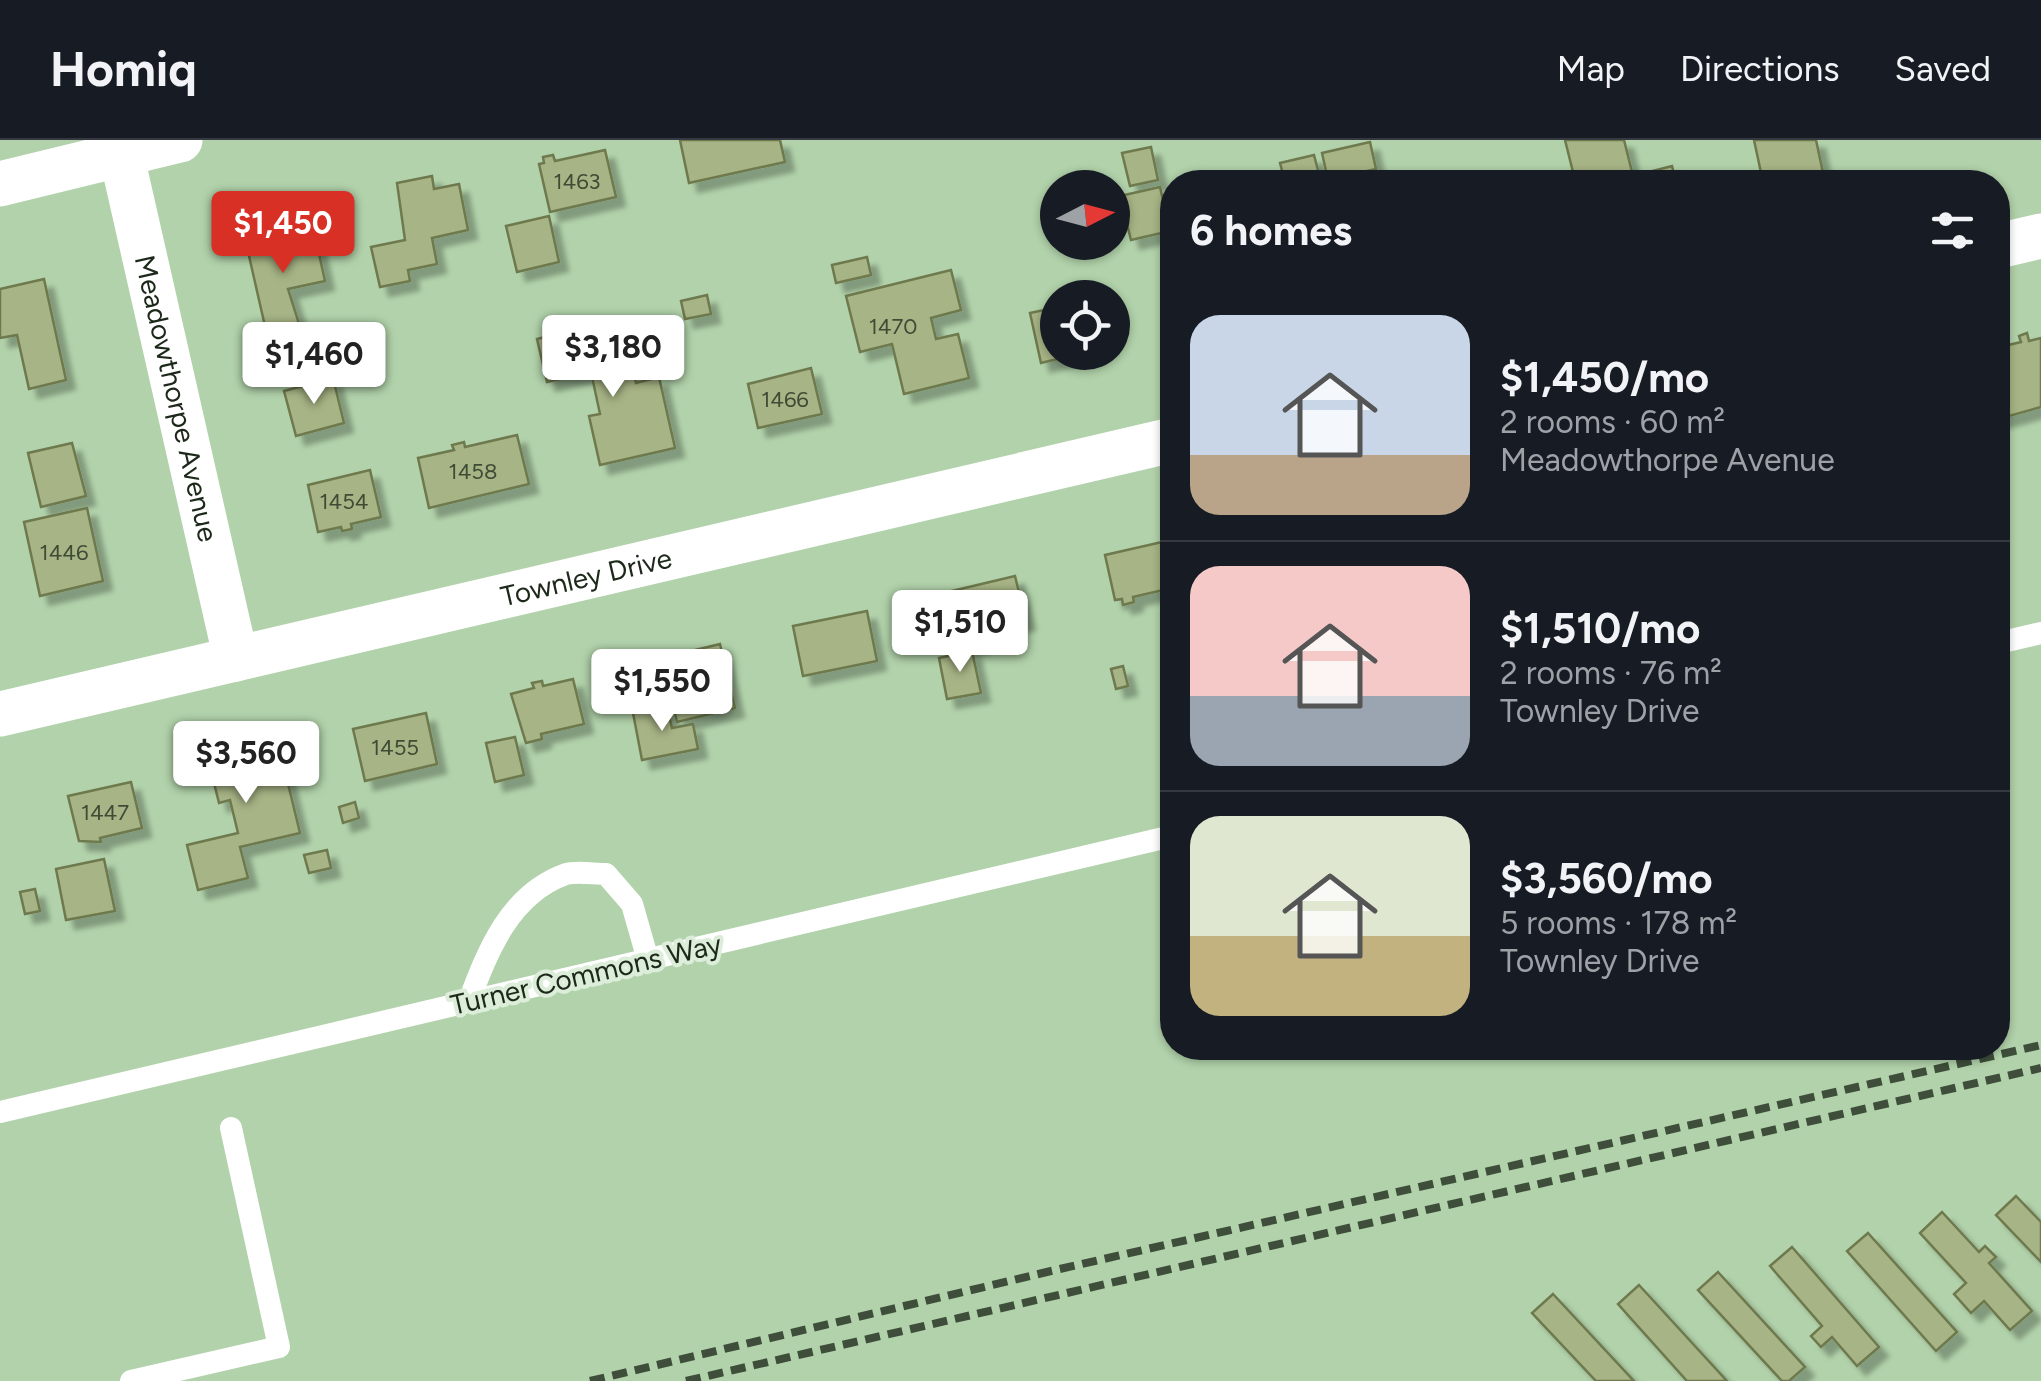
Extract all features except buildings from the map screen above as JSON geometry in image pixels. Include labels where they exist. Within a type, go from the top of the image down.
[{"type":"street","points":[[0,184],[119,147],[180,140]]},
{"type":"street","name":"Meadowthorpe Avenue","points":[[119,147],[236,659]]},
{"type":"street","points":[[2010,243],[2041,236]]},
{"type":"street","name":"Townley Drive","points":[[0,714],[1160,443]]},
{"type":"lane","points":[[2010,640],[2041,633]]},
{"type":"lane","name":"Turner Commons Way","points":[[0,1112],[1160,839]]},
{"type":"lane","points":[[468,1000],[493,936],[522,903],[568,874],[606,874],[632,904],[648,960]]},
{"type":"lane","points":[[131,1381],[279,1347],[231,1128]]},
{"type":"railway","points":[[2010,1052],[2041,1045]]},
{"type":"railway","points":[[590,1381],[1051,1271],[1975,1060]]},
{"type":"railway","points":[[686,1381],[2041,1068]]}]
